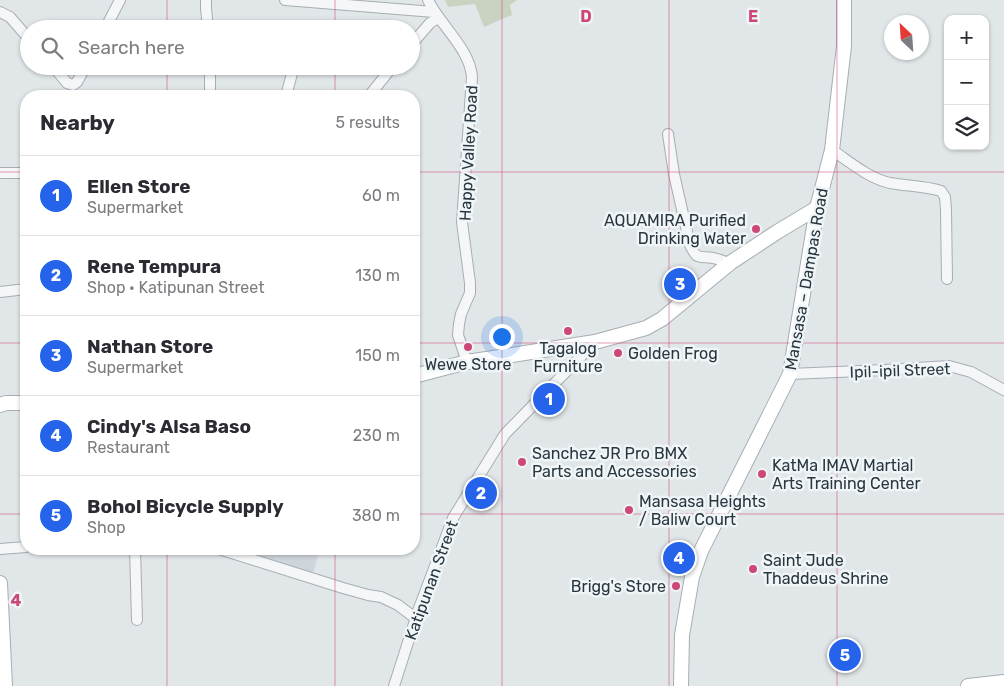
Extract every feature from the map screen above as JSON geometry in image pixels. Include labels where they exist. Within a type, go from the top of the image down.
[{"type":"main road","name":"Mansasa – Dampas Road","points":[[680,686],[682,636],[692,577],[700,551],[790,374],[817,208],[832,150],[844,46],[844,0]]},
{"type":"main road","points":[[420,374],[467,362],[595,342],[646,328],[662,318],[730,263],[817,208]]},
{"type":"main road","points":[[0,405],[20,403]]},
{"type":"main road","points":[[0,583],[5,686]]},
{"type":"main road","points":[[968,686],[1004,682]]},
{"type":"street","points":[[110,20],[120,0]]},
{"type":"street","points":[[206,0],[207,20]]},
{"type":"street","points":[[284,0],[436,15]]},
{"type":"street","name":"Happy Valley Road","points":[[428,0],[436,15],[462,49],[471,68],[472,77],[462,222],[470,293],[461,314],[458,335],[467,362]]},
{"type":"street","points":[[0,12],[10,17],[20,29]]},
{"type":"street","points":[[420,35],[436,15]]},
{"type":"street","points":[[60,75],[67,83],[73,85],[81,75]]},
{"type":"street","points":[[210,75],[210,90]]},
{"type":"street","points":[[288,90],[292,75]]},
{"type":"street","points":[[374,90],[386,75]]},
{"type":"street","points":[[668,134],[674,174],[690,245],[694,254],[701,258],[713,258],[730,263]]},
{"type":"street","points":[[832,150],[872,177],[941,191],[946,210],[947,279]]},
{"type":"street","points":[[0,173],[20,173]]},
{"type":"street","points":[[0,292],[20,290]]},
{"type":"street","name":"Katipunan Street","points":[[394,686],[415,618],[453,518],[505,434],[595,342]]},
{"type":"street","name":"Ipil-ipil Street","points":[[790,374],[949,366],[971,372],[1004,390]]},
{"type":"street","points":[[0,549],[20,547]]},
{"type":"street","points":[[135,555],[137,620]]},
{"type":"street","points":[[238,555],[359,593],[381,597],[398,605],[415,618]]},
{"type":"shaded area","points":[[241,555],[318,555],[312,578]]},
{"type":"green space","points":[[445,0],[517,0],[510,5],[512,15],[484,27],[475,4],[448,7]]},
{"type":"place","name":"AQUAMIRA Purified Drinking Water","points":[[756,229]]},
{"type":"place","name":"Nathan Store","points":[[680,284]]},
{"type":"place","name":"Tagalog Furniture","points":[[568,331]]},
{"type":"place","name":"Wewe Store","points":[[468,347]]},
{"type":"place","name":"Golden Frog","points":[[618,353]]},
{"type":"place","name":"Ellen Store","points":[[549,399]]},
{"type":"place","name":"Sanchez JR Pro BMX Parts and Accessories","points":[[522,462]]},
{"type":"place","name":"KatMa IMAV Martial Arts Training Center","points":[[762,474]]},
{"type":"place","name":"Rene Tempura","points":[[481,493]]},
{"type":"place","name":"Mansasa Heights / Baliw Court","points":[[629,510]]},
{"type":"place","name":"Cindy's Alsa Baso","points":[[679,558]]},
{"type":"place","name":"Saint Jude Thaddeus Shrine","points":[[753,569]]},
{"type":"place","name":"Brigg's Store","points":[[676,586]]},
{"type":"place","name":"Bohol Bicycle Supply","points":[[845,655]]}]
